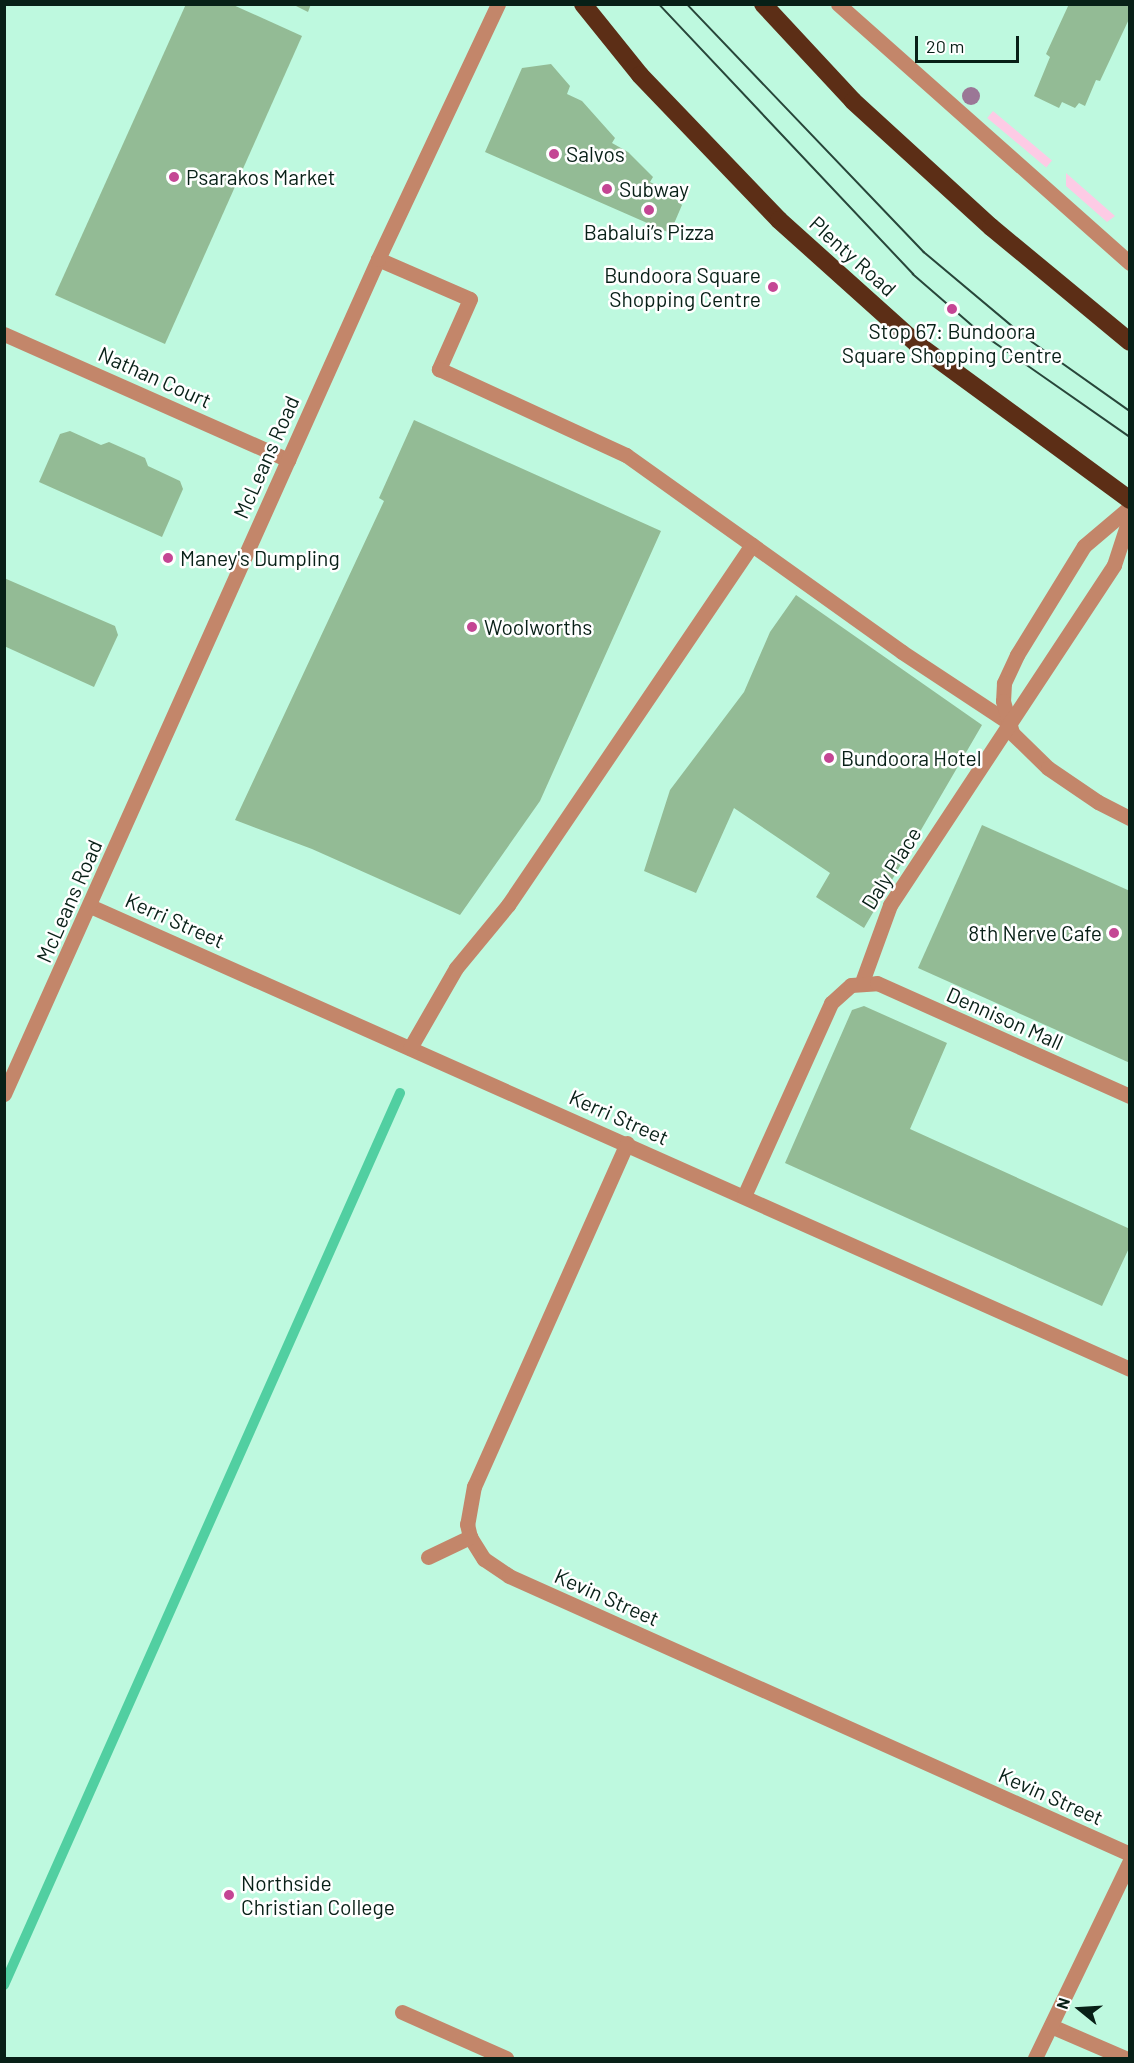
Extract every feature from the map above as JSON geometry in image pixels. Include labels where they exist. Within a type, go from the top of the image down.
[{"type":"highway","name":"Plenty Road","points":[[583,4],[640,75],[779,220],[917,344],[1130,500]]},
{"type":"highway","points":[[763,4],[853,101],[991,227],[1130,342]]},
{"type":"street","name":"McLeans Road","points":[[4,1094],[378,259],[498,4]]},
{"type":"street","points":[[838,4],[1130,263]]},
{"type":"street","points":[[378,259],[470,299],[439,369],[626,455],[902,652],[1008,722]]},
{"type":"street","name":"Nathan Court","points":[[4,334],[288,460]]},
{"type":"street","points":[[1130,507],[1084,546],[1017,655],[1004,683],[1008,722],[1012,733],[1048,768],[1098,802],[1130,818]]},
{"type":"street","name":"Daly Place","points":[[862,982],[890,905],[1008,722],[1032,695],[1114,565],[1130,516]]},
{"type":"street","points":[[410,1048],[456,968],[508,905],[752,545]]},
{"type":"street","name":"Kerri Street","points":[[90,906],[627,1143],[1130,1369]]},
{"type":"street","points":[[744,1196],[831,1003],[840,991],[862,982]]},
{"type":"street","name":"Dennison Mall","points":[[862,982],[876,983],[1130,1096]]},
{"type":"street","points":[[428,1557],[470,1538],[468,1508],[474,1486],[627,1143]]},
{"type":"street","name":"Kevin Street","points":[[470,1538],[484,1559],[509,1576],[1130,1854]]},
{"type":"street","points":[[1035,2058],[1130,1861]]},
{"type":"street","points":[[402,2012],[506,2058]]},
{"type":"street","points":[[1051,2026],[1125,2058]]},
{"type":"shaded area","points":[[993,111],[1052,160],[1046,167],[987,118]]},
{"type":"shaded area","points":[[1066,173],[1115,216],[1107,222],[1066,186]]},
{"type":"building","name":"Psarakos Market","points":[[186,4],[231,4],[302,36],[165,344],[55,295]]},
{"type":"building","points":[[292,4],[311,4],[308,12]]},
{"type":"building","points":[[1069,4],[1130,4],[1130,17],[1100,81],[1096,80],[1085,106],[1079,103],[1075,108],[1062,102],[1059,108],[1034,96],[1050,57],[1046,54]]},
{"type":"building","points":[[551,64],[570,86],[567,94],[582,101],[615,138],[612,143],[628,152],[653,177],[650,182],[668,191],[682,205],[670,233],[485,152],[522,68]]},
{"type":"building","name":"Woolworths","points":[[414,420],[661,531],[540,801],[460,915],[312,849],[235,820],[384,501],[379,498]]},
{"type":"building","points":[[70,431],[101,445],[109,442],[145,458],[148,466],[180,481],[183,489],[162,537],[39,482],[60,434]]},
{"type":"building","points":[[4,578],[115,626],[118,635],[94,687],[4,646]]},
{"type":"building","name":"Bundoora Hotel","points":[[796,595],[982,725],[864,928],[816,897],[830,873],[734,808],[696,893],[644,871],[670,790],[744,692],[770,632]]},
{"type":"building","points":[[982,825],[1130,891],[1130,1063],[918,968]]},
{"type":"building","points":[[864,1006],[947,1043],[910,1129],[1130,1229],[1130,1246],[1102,1306],[785,1163],[852,1010]]},
{"type":"waterway","points":[[4,1985],[400,1093]]},
{"type":"tram line","points":[[659,4],[913,274],[981,333],[1130,437]]},
{"type":"tram line","points":[[687,4],[924,252],[1024,336],[1130,411]]},
{"type":"place","name":"Salvos","points":[[554,154]]},
{"type":"place","name":"Psarakos Market","points":[[174,177]]},
{"type":"place","name":"Subway","points":[[607,189]]},
{"type":"place","name":"Babalui’s Pizza","points":[[649,210]]},
{"type":"place","name":"Bundoora Square Shopping Centre","points":[[773,287]]},
{"type":"place","name":"Stop 67: Bundoora Square Shopping Centre","points":[[952,309]]},
{"type":"place","name":"Maney's Dumpling","points":[[168,558]]},
{"type":"place","name":"Woolworths","points":[[472,627]]},
{"type":"place","name":"Bundoora Hotel","points":[[829,758]]},
{"type":"place","name":"8th Nerve Cafe","points":[[1114,933]]},
{"type":"place","name":"Northside Christian College","points":[[229,1895]]}]
